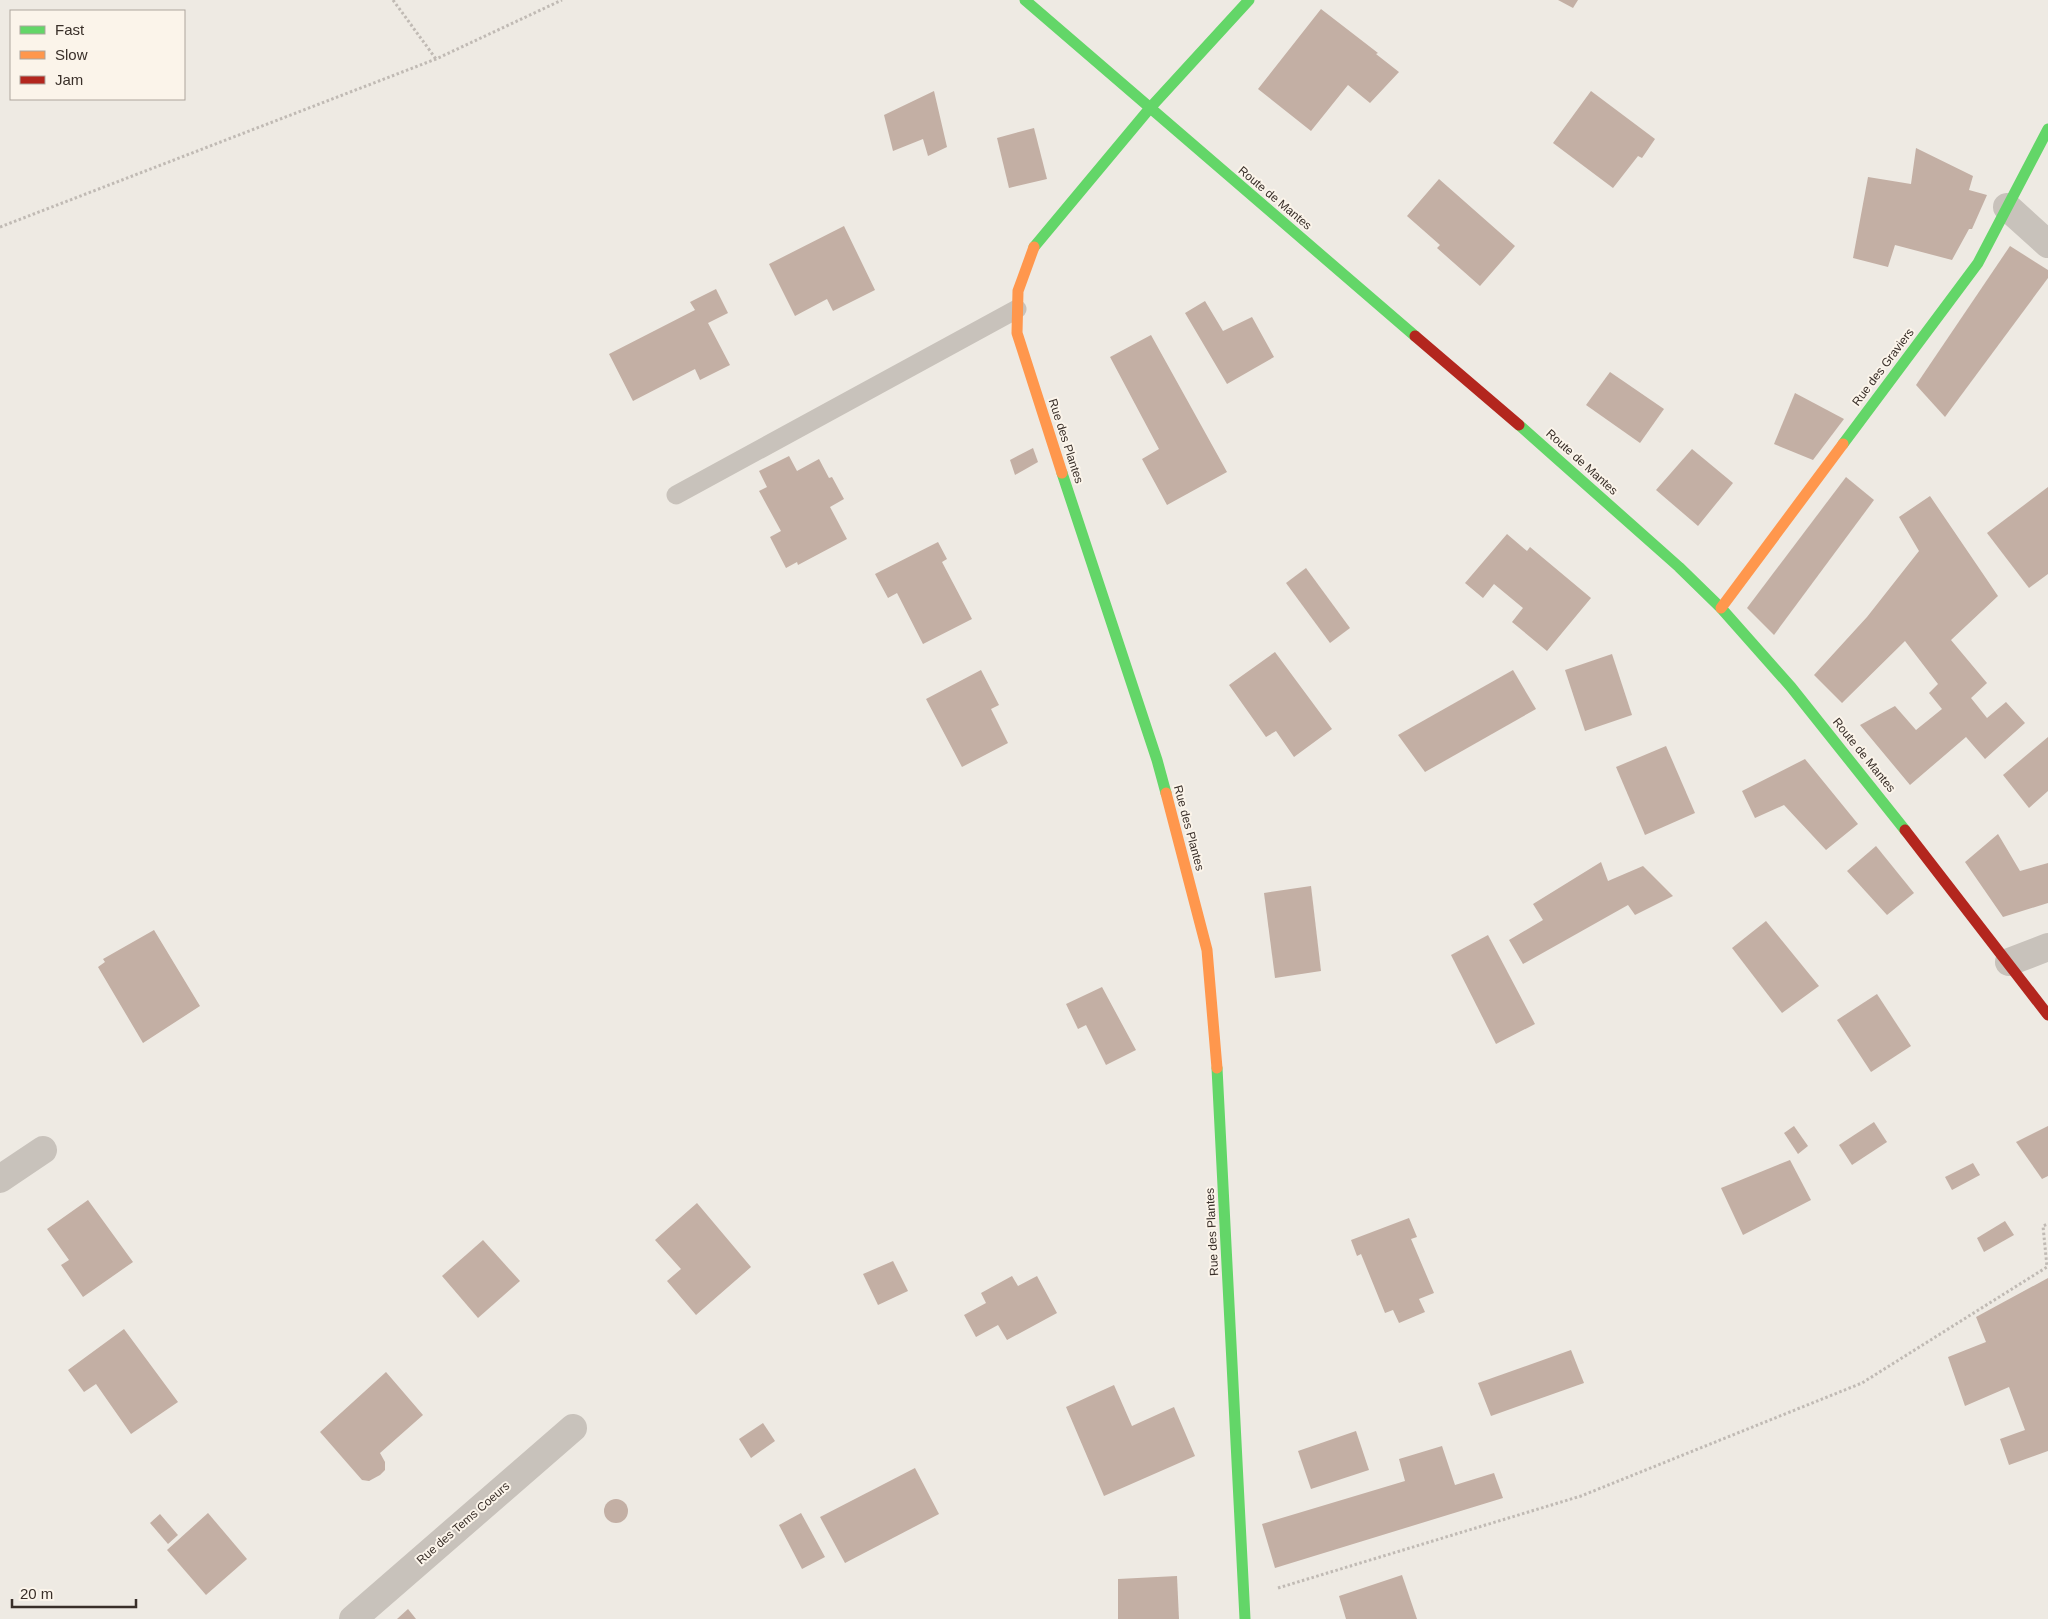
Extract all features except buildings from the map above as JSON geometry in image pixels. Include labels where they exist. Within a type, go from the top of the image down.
[{"type":"street","name":"Route de Mantes","points":[[1025,0],[1526,431],[1679,567],[1721,608],[1791,687],[1846,754],[2009,962],[2048,1015]]},
{"type":"street","name":"Rue des Plantes","points":[[1245,1619],[1215,1028],[1207,950],[1157,760],[1017,333],[1017,309],[1018,291],[1035,246],[1150,108],[1249,0]]},
{"type":"street","name":"Rue des Graviers","points":[[1721,608],[1978,263],[2048,129]]},
{"type":"street","points":[[2007,207],[2048,244]]},
{"type":"street","points":[[2009,962],[2048,947]]},
{"type":"street","points":[[0,1179],[43,1150]]},
{"type":"street","name":"Rue des Tems Coeurs","points":[[353,1619],[572,1428]]},
{"type":"lane","points":[[676,495],[1017,309]]},
{"type":"path","points":[[393,0],[436,59]]},
{"type":"path","points":[[0,228],[436,59],[562,0]]},
{"type":"path","points":[[1244,1599],[1581,1496],[1862,1382],[2048,1267],[2043,1226],[2048,1224]]},
{"type":"traffic: fast","points":[[1025,0],[1415,336]]},
{"type":"traffic: fast","points":[[1034,247],[1150,108],[1249,0]]},
{"type":"traffic: fast","points":[[1843,444],[1978,263],[2048,129]]},
{"type":"traffic: fast","points":[[1519,425],[1679,567],[1721,608],[1791,687],[1905,830]]},
{"type":"traffic: fast","points":[[1062,473],[1157,760],[1166,793]]},
{"type":"traffic: fast","points":[[1217,1068],[1245,1619]]},
{"type":"traffic: slow","points":[[1034,247],[1018,291],[1017,333],[1062,473]]},
{"type":"traffic: slow","points":[[1721,608],[1843,444]]},
{"type":"traffic: slow","points":[[1166,793],[1207,950],[1217,1068]]},
{"type":"traffic: jam","points":[[1415,336],[1519,425]]},
{"type":"traffic: jam","points":[[1905,830],[2048,1015]]}]
